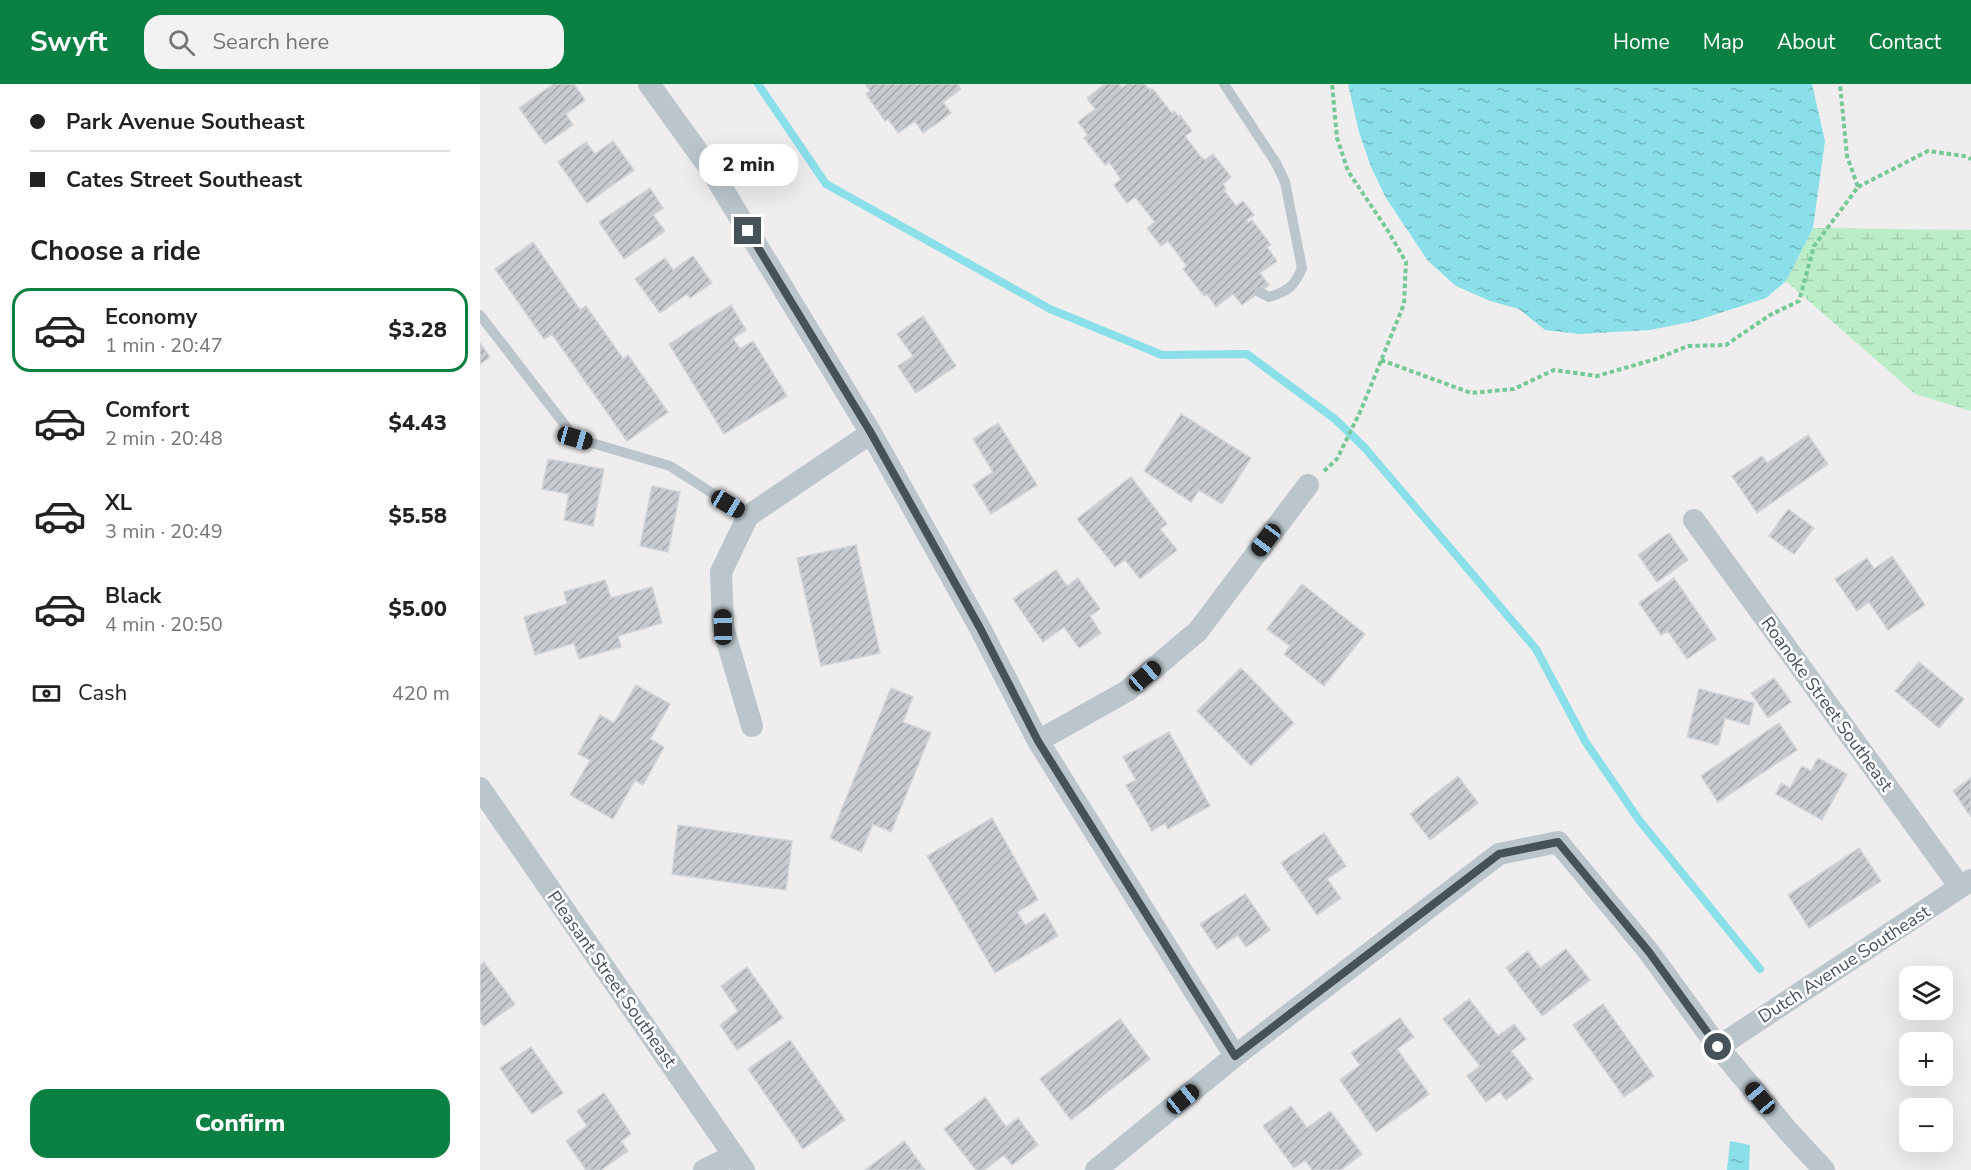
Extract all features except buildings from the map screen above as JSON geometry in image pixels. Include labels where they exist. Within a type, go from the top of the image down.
[{"type":"street","points":[[649,84],[711,170],[871,433],[980,628],[1038,741],[1235,1056]]},
{"type":"street","points":[[752,726],[723,627],[721,572],[748,516],[871,433]]},
{"type":"street","points":[[1038,741],[1127,691],[1198,631],[1308,485]]},
{"type":"street","name":"Roanoke Street Southeast","points":[[1694,520],[1966,884]]},
{"type":"street","name":"Pleasant Street Southeast","points":[[480,788],[739,1162]]},
{"type":"street","points":[[1096,1170],[1235,1056],[1499,854],[1558,842],[1649,952],[1718,1047],[1788,1131],[1824,1170]]},
{"type":"street","name":"Dutch Avenue Southeast","points":[[1718,1047],[1966,884]]},
{"type":"street","points":[[704,1170],[739,1162]]},
{"type":"lane","points":[[1224,84],[1276,163],[1285,182],[1302,268],[1297,281],[1287,290],[1269,297],[1259,292]]},
{"type":"lane","points":[[480,315],[575,438],[670,466],[748,516]]},
{"type":"path","points":[[1332,84],[1337,138],[1348,171],[1406,262],[1404,304],[1361,410],[1337,459]]},
{"type":"path","points":[[1840,84],[1847,156],[1858,187]]},
{"type":"path","points":[[1381,360],[1471,393],[1514,389],[1554,370],[1597,376],[1656,360],[1688,346],[1726,345],[1770,315],[1799,301],[1815,246],[1858,187],[1928,151],[1965,156],[1971,159]]},
{"type":"green space","points":[[1813,228],[1971,230],[1971,411],[1915,394],[1786,281]]},
{"type":"water","points":[[1348,84],[1812,84],[1825,141],[1813,228],[1786,281],[1766,298],[1695,321],[1650,330],[1580,334],[1545,330],[1519,309],[1490,301],[1456,286],[1428,261],[1386,198],[1371,167],[1359,132]]},
{"type":"water","points":[[1730,1141],[1750,1145],[1749,1170],[1727,1170]]},
{"type":"waterway","points":[[758,84],[826,184],[1050,309],[1162,355],[1247,354],[1335,419],[1365,448],[1536,649],[1585,741],[1639,820],[1760,969]]},
{"type":"route","points":[[748,231],[871,433],[980,628],[1038,741],[1235,1056],[1499,854],[1558,842],[1649,952],[1718,1047]]}]
